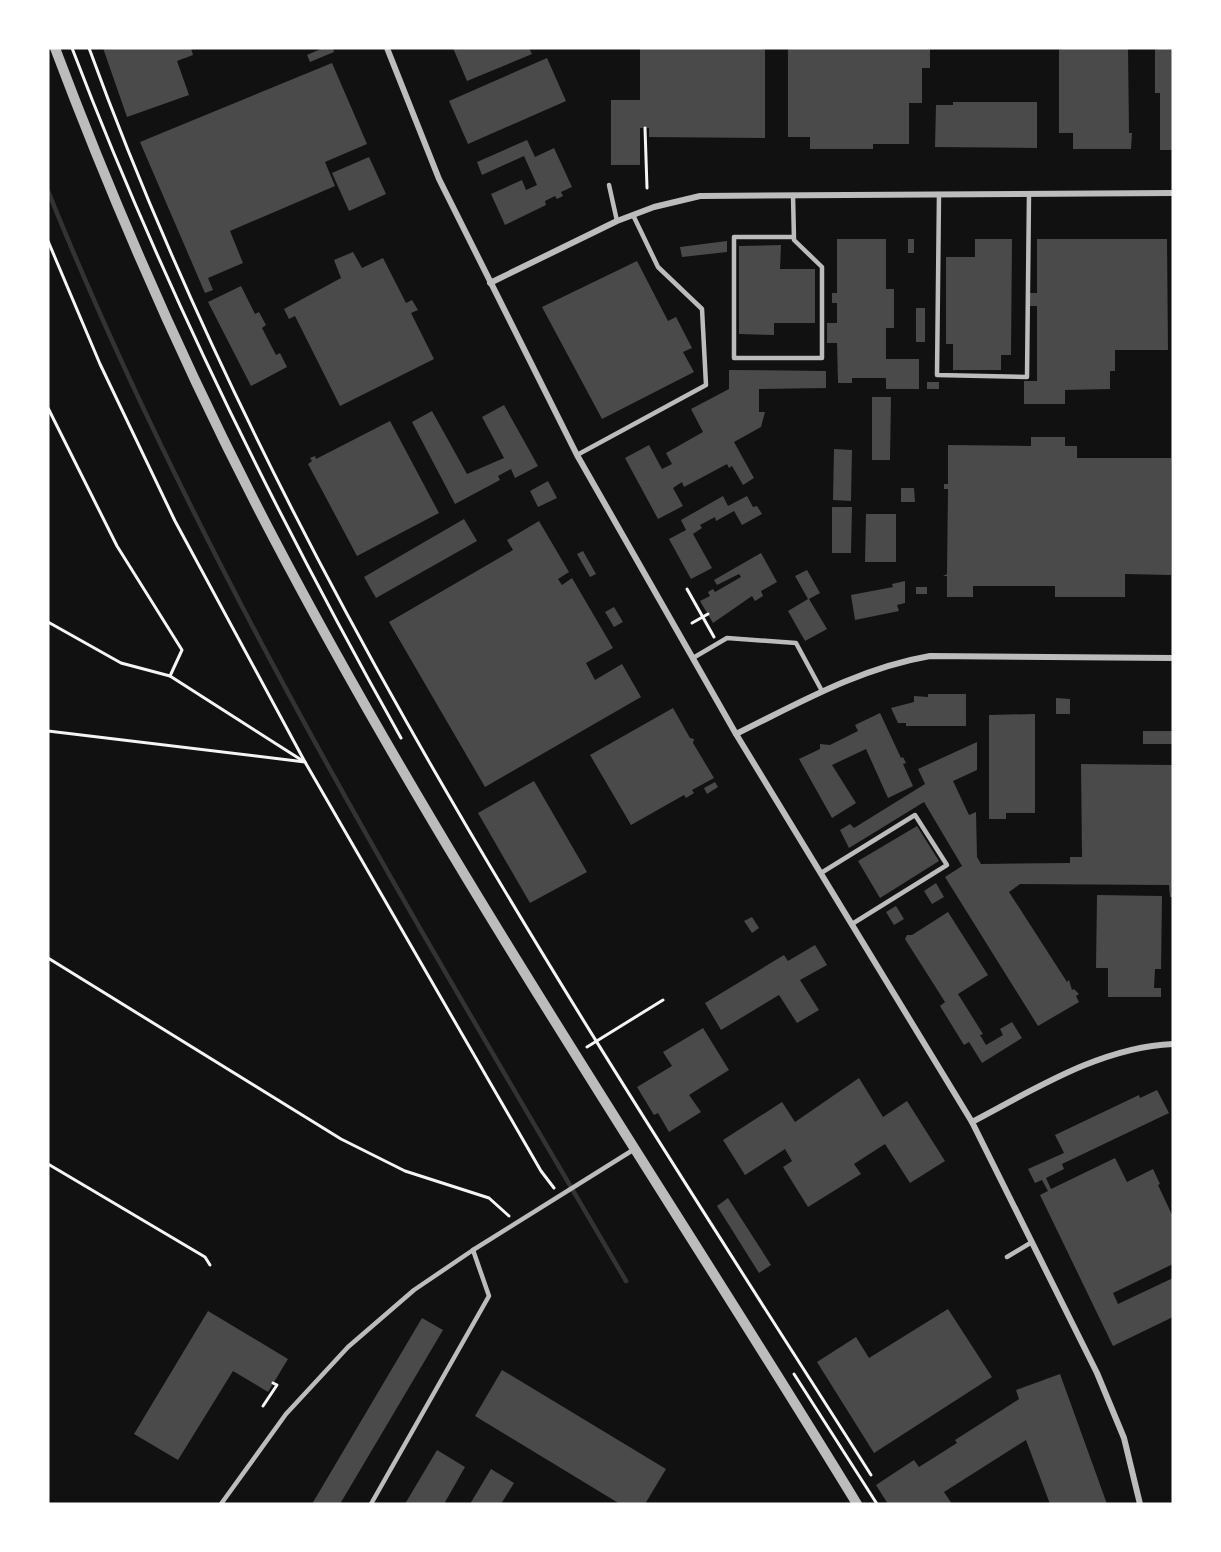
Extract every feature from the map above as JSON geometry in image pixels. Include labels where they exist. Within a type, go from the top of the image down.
[{"type":"street","points":[[56,48],[129,231],[200,389],[272,535],[404,772],[633,1150],[857,1504]]},
{"type":"street","points":[[387,48],[439,179],[577,455],[736,734],[972,1122],[1097,1373],[1124,1437],[1140,1504]]},
{"type":"street","points":[[490,283],[617,221],[700,196],[1173,192]]},
{"type":"street","points":[[736,734],[822,691],[894,662],[930,656],[1173,658]]},
{"type":"street","points":[[972,1122],[1116,1052],[1151,1045],[1173,1044]]},
{"type":"lane","points":[[609,185],[617,221]]},
{"type":"lane","points":[[939,194],[937,375],[1027,377],[1029,194]]},
{"type":"lane","points":[[793,195],[794,237],[794,240],[822,267],[822,358],[734,358],[734,237],[794,237]]},
{"type":"lane","points":[[577,455],[706,385],[702,309],[658,267],[633,215]]},
{"type":"lane","points":[[693,658],[727,638],[796,643],[822,691]]},
{"type":"lane","points":[[821,873],[915,815],[947,865],[852,924]]},
{"type":"lane","points":[[221,1504],[286,1414],[348,1347],[414,1290],[473,1250],[633,1150]]},
{"type":"lane","points":[[1007,1257],[1032,1242]]},
{"type":"lane","points":[[371,1504],[489,1296],[473,1250]]},
{"type":"path","points":[[72,48],[143,225],[215,384],[335,621],[405,745]]},
{"type":"path","points":[[89,48],[157,223],[261,449],[430,761],[596,1041],[871,1475]]},
{"type":"path","points":[[645,128],[647,188]]},
{"type":"path","points":[[48,241],[100,364],[175,521],[305,762],[541,1171],[562,1196]]},
{"type":"path","points":[[48,408],[117,546],[182,650],[170,676]]},
{"type":"path","points":[[687,589],[718,643]]},
{"type":"path","points":[[692,623],[708,614]]},
{"type":"path","points":[[50,625],[121,663],[170,676],[305,762]]},
{"type":"path","points":[[48,731],[305,762]]},
{"type":"path","points":[[48,958],[341,1139],[405,1171],[489,1198],[517,1223]]},
{"type":"path","points":[[587,1047],[663,1000]]},
{"type":"path","points":[[581,1037],[593,1056]]},
{"type":"path","points":[[48,1164],[205,1257],[210,1265]]},
{"type":"path","points":[[793,1373],[878,1504]]},
{"type":"path","points":[[263,1406],[277,1385],[273,1383]]},
{"type":"building","points":[[103,48],[191,48],[193,55],[177,61],[189,95],[127,117]]},
{"type":"building","points":[[323,48],[333,48],[334,52],[310,62],[307,55]]},
{"type":"building","points":[[453,48],[529,48],[532,54],[467,81]]},
{"type":"building","points":[[640,48],[765,48],[765,138],[649,137],[649,128],[640,128],[640,165],[611,165],[611,100],[640,100]]},
{"type":"building","points":[[788,48],[930,48],[930,68],[922,68],[922,103],[909,103],[909,144],[873,144],[873,149],[810,149],[810,137],[788,137]]},
{"type":"building","points":[[1059,48],[1128,48],[1131,149],[1073,149],[1073,133],[1059,133]]},
{"type":"building","points":[[1155,48],[1173,48],[1173,150],[1160,150],[1160,93],[1155,93]]},
{"type":"building","points":[[547,58],[566,101],[468,144],[449,101]]},
{"type":"building","points":[[332,63],[367,144],[325,162],[335,186],[230,231],[243,263],[208,278],[213,290],[205,293],[140,142]]},
{"type":"building","points":[[953,102],[1037,102],[1037,148],[935,147],[936,105],[953,105]]},
{"type":"building","points":[[527,140],[535,157],[554,148],[572,187],[561,192],[563,196],[557,199],[555,196],[545,201],[546,205],[505,225],[491,194],[522,180],[526,190],[537,185],[524,156],[482,175],[477,162]]},
{"type":"building","points":[[369,157],[386,194],[349,211],[332,173]]},
{"type":"building","points":[[837,239],[886,239],[886,289],[894,289],[894,328],[886,328],[886,359],[919,359],[919,389],[886,389],[886,378],[852,378],[852,383],[838,383],[837,343],[827,343],[827,323],[837,323],[837,303],[832,303],[832,293],[837,293]]},
{"type":"building","points":[[908,239],[914,239],[914,253],[908,253]]},
{"type":"building","points":[[975,239],[1012,239],[1011,355],[1001,355],[1001,370],[953,370],[953,344],[946,344],[946,257],[975,257]]},
{"type":"building","points":[[1037,239],[1167,239],[1168,350],[1115,350],[1115,371],[1110,371],[1110,389],[1065,390],[1065,404],[1024,404],[1024,381],[1037,381],[1037,306],[1029,306],[1029,293],[1037,293]]},
{"type":"building","points":[[727,241],[727,252],[682,257],[680,247]]},
{"type":"building","points":[[781,245],[780,269],[815,269],[815,323],[774,323],[774,335],[739,334],[739,246]]},
{"type":"building","points":[[353,252],[362,268],[383,258],[406,303],[412,300],[418,310],[411,313],[434,359],[340,406],[295,316],[289,319],[284,309],[341,278],[334,260]]},
{"type":"building","points":[[637,261],[668,321],[676,317],[692,348],[683,352],[694,372],[602,419],[542,307]]},
{"type":"building","points":[[241,286],[255,314],[259,312],[266,325],[262,328],[276,355],[280,353],[287,367],[251,386],[208,302]]},
{"type":"building","points":[[916,308],[925,308],[925,342],[916,342]]},
{"type":"building","points":[[729,370],[826,371],[826,388],[759,389],[759,412],[765,412],[761,427],[734,442],[754,478],[743,485],[732,466],[729,468],[727,464],[684,487],[682,482],[673,488],[683,506],[658,519],[625,458],[649,445],[662,469],[672,464],[666,453],[703,432],[691,409],[729,389]]},
{"type":"building","points":[[927,382],[939,382],[939,389],[927,389]]},
{"type":"building","points":[[872,397],[891,397],[890,460],[872,460]]},
{"type":"building","points":[[504,405],[538,466],[515,478],[511,469],[498,476],[500,480],[455,504],[412,422],[432,411],[467,474],[504,458],[482,417]]},
{"type":"building","points":[[390,421],[439,513],[357,556],[308,464],[312,461],[310,458],[315,456],[316,459]]},
{"type":"building","points":[[1031,437],[1065,437],[1065,446],[1077,446],[1077,458],[1171,458],[1171,575],[1125,574],[1125,597],[1055,597],[1055,586],[973,586],[973,597],[947,597],[947,576],[943,576],[947,574],[948,489],[944,489],[944,484],[948,484],[948,445],[1031,446]]},
{"type":"building","points":[[834,449],[852,450],[851,501],[833,500]]},
{"type":"building","points":[[548,481],[557,498],[538,507],[530,491]]},
{"type":"building","points":[[901,488],[914,488],[915,502],[901,502]]},
{"type":"building","points":[[723,496],[728,506],[747,496],[753,507],[757,506],[762,514],[742,525],[734,511],[716,521],[715,517],[700,525],[702,528],[693,534],[712,568],[691,579],[669,539],[686,530],[681,520]]},
{"type":"building","points":[[832,507],[852,507],[851,553],[832,553]]},
{"type":"building","points":[[866,514],[896,514],[896,562],[865,562]]},
{"type":"building","points":[[464,519],[477,541],[376,598],[364,577]]},
{"type":"building","points":[[539,521],[569,572],[558,579],[562,585],[572,578],[613,648],[586,663],[595,680],[622,664],[641,697],[485,787],[389,622],[513,550],[507,540]]},
{"type":"building","points":[[583,551],[596,574],[590,577],[577,554]]},
{"type":"building","points":[[761,553],[777,582],[761,591],[763,596],[755,601],[752,596],[713,623],[700,601],[710,596],[708,592],[713,589],[715,592],[741,577],[739,574],[717,585],[714,580]]},
{"type":"building","points":[[807,570],[820,593],[809,599],[827,629],[805,641],[788,611],[808,599],[795,576]]},
{"type":"building","points":[[905,581],[905,603],[897,605],[899,611],[855,620],[851,595],[893,587],[892,584]]},
{"type":"building","points":[[916,587],[927,587],[927,594],[916,594]]},
{"type":"building","points":[[614,607],[623,622],[614,627],[605,612]]},
{"type":"building","points":[[928,694],[966,694],[966,726],[906,726],[906,723],[898,723],[891,708],[914,702],[914,696],[928,697]]},
{"type":"building","points":[[1056,698],[1070,699],[1070,714],[1056,714]]},
{"type":"building","points":[[673,708],[690,738],[694,739],[693,743],[714,778],[692,790],[694,793],[686,798],[684,795],[631,825],[590,755]]},
{"type":"building","points":[[880,713],[901,758],[903,757],[906,763],[903,764],[913,786],[888,798],[866,749],[832,765],[856,803],[832,818],[799,759],[820,749],[820,744],[830,745],[858,731],[855,725]]},
{"type":"building","points":[[1035,714],[1035,813],[1006,813],[1006,819],[989,819],[989,715]]},
{"type":"building","points":[[1143,731],[1173,731],[1173,744],[1143,744]]},
{"type":"building","points":[[977,742],[977,770],[953,781],[969,815],[976,812],[977,857],[981,864],[1070,863],[1070,857],[1082,857],[1081,764],[1173,765],[1173,897],[1170,897],[1169,885],[1020,884],[1009,892],[1067,982],[1069,980],[1072,990],[1074,989],[1079,994],[1076,996],[1079,1002],[1038,1026],[945,877],[962,866],[924,802],[849,848],[840,830],[850,824],[854,828],[925,784],[918,769]]},
{"type":"building","points":[[534,781],[587,872],[530,903],[478,813]]},
{"type":"building","points":[[715,782],[718,787],[707,794],[704,788]]},
{"type":"building","points":[[917,826],[939,861],[880,898],[858,861]]},
{"type":"building","points":[[936,883],[944,897],[932,904],[924,891]]},
{"type":"building","points":[[1097,895],[1162,896],[1161,969],[1155,969],[1154,988],[1161,988],[1161,997],[1108,997],[1108,968],[1096,968]]},
{"type":"building","points":[[896,906],[904,919],[894,925],[886,912]]},
{"type":"building","points":[[948,912],[988,975],[958,994],[983,1034],[980,1035],[986,1045],[1003,1035],[1000,1029],[1012,1022],[1022,1038],[982,1063],[969,1042],[964,1045],[940,1006],[945,1002],[905,939],[907,935],[912,935]]},
{"type":"building","points":[[752,917],[759,928],[752,933],[744,921]]},
{"type":"building","points":[[815,945],[827,965],[800,980],[819,1010],[797,1023],[779,995],[721,1030],[705,1003],[784,955],[788,961]]},
{"type":"building","points":[[703,1028],[729,1070],[689,1095],[701,1112],[669,1132],[658,1113],[654,1115],[637,1087],[672,1066],[663,1052]]},
{"type":"building","points":[[859,1078],[883,1117],[907,1101],[945,1161],[910,1183],[885,1144],[854,1164],[861,1174],[808,1207],[783,1167],[792,1161],[785,1149],[745,1175],[723,1140],[782,1102],[795,1122]]},
{"type":"building","points":[[1157,1090],[1169,1113],[1062,1164],[1064,1169],[1046,1178],[1051,1189],[1115,1158],[1127,1182],[1153,1169],[1160,1184],[1158,1185],[1173,1217],[1173,1264],[1113,1293],[1118,1304],[1173,1278],[1173,1317],[1113,1346],[1040,1195],[1048,1191],[1042,1180],[1035,1183],[1028,1169],[1064,1153],[1055,1135],[1139,1095],[1140,1098]]},
{"type":"building","points":[[728,1198],[771,1265],[759,1273],[717,1206]]},
{"type":"building","points":[[948,1309],[992,1377],[874,1453],[817,1362],[856,1337],[869,1358]]},
{"type":"building","points":[[208,1311],[288,1359],[268,1392],[233,1371],[178,1460],[134,1434]]},
{"type":"building","points":[[422,1318],[443,1330],[340,1504],[312,1504]]},
{"type":"building","points":[[502,1370],[666,1469],[645,1504],[620,1504],[475,1416]]},
{"type":"building","points":[[1060,1374],[1107,1504],[1050,1504],[1026,1440],[944,1492],[952,1504],[888,1504],[876,1485],[914,1460],[919,1467],[957,1443],[955,1440],[1019,1399],[1016,1390]]},
{"type":"building","points":[[437,1450],[465,1467],[444,1504],[405,1504]]},
{"type":"building","points":[[491,1469],[514,1483],[501,1504],[470,1504]]},
{"type":"waterway","points":[[48,191],[109,333],[174,473],[244,610],[393,881],[626,1281]]}]
